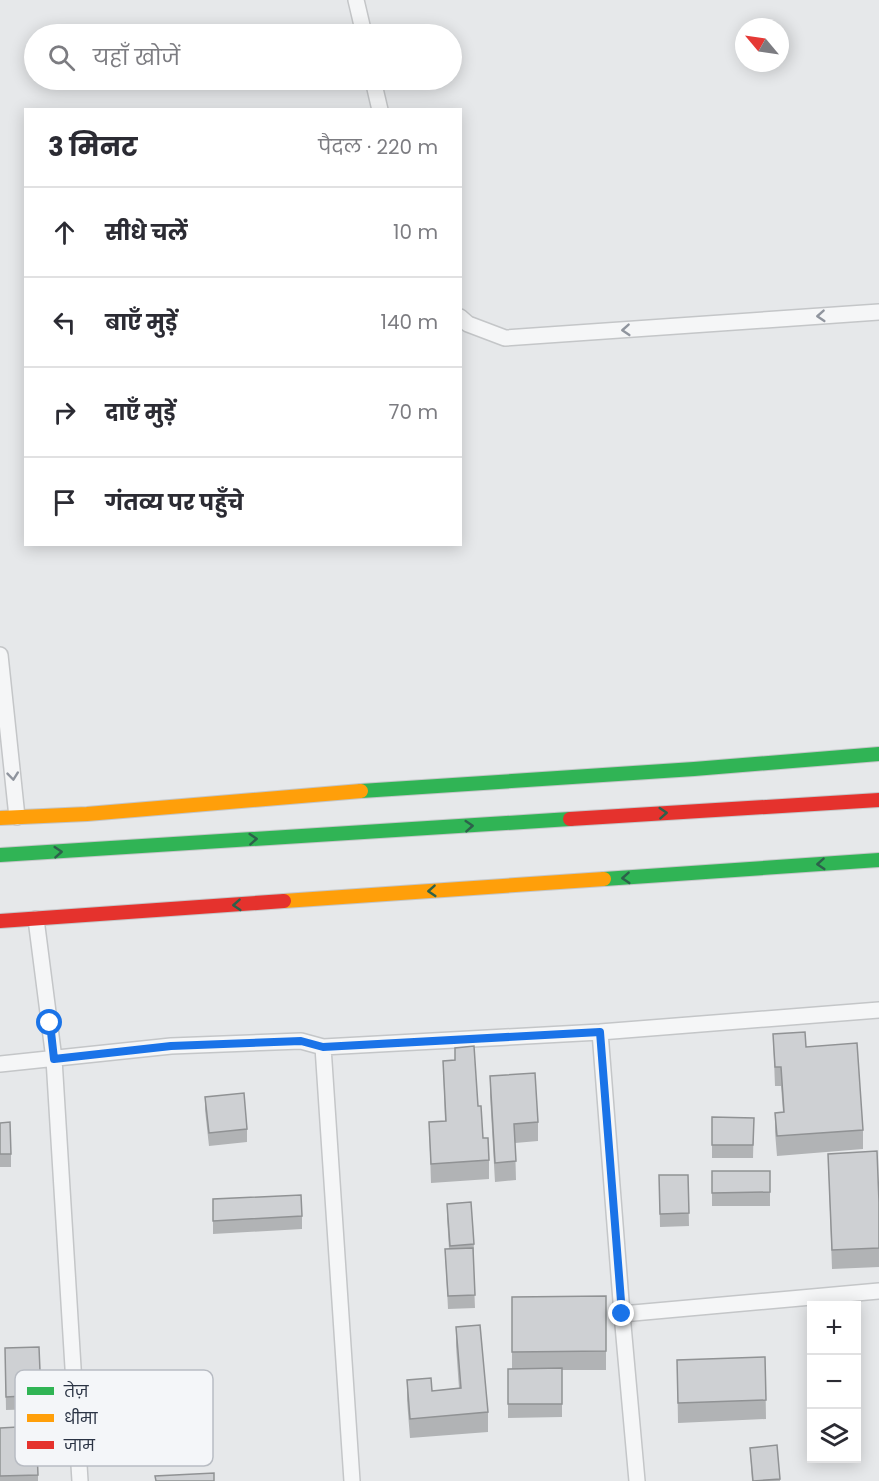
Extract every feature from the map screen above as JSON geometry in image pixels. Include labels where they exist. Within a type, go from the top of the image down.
[{"type":"street","points":[[0,818],[87,814],[409,787],[694,770],[879,754]]},
{"type":"street","points":[[0,855],[879,800]]},
{"type":"street","points":[[0,921],[879,860]]},
{"type":"lane","points":[[356,0],[361,24]]},
{"type":"lane","points":[[375,90],[380,108]]},
{"type":"lane","points":[[462,319],[468,324],[505,338],[879,312]]},
{"type":"lane","points":[[0,655],[17,816]]},
{"type":"lane","points":[[36,919],[54,1059],[73,1370]]},
{"type":"lane","points":[[0,1064],[171,1046],[301,1041],[323,1047],[600,1032],[879,1010]]},
{"type":"lane","points":[[600,1032],[637,1481]]},
{"type":"lane","points":[[323,1047],[352,1481]]},
{"type":"lane","points":[[622,1314],[879,1291]]},
{"type":"lane","points":[[79,1466],[80,1481]]},
{"type":"building","points":[[805,1032],[806,1047],[857,1043],[863,1130],[777,1136],[775,1113],[784,1112],[781,1067],[775,1067],[773,1034]]},
{"type":"building","points":[[474,1046],[478,1106],[481,1106],[483,1138],[488,1138],[489,1160],[431,1164],[429,1122],[446,1121],[443,1061],[455,1060],[455,1048]]},
{"type":"building","points":[[535,1073],[538,1122],[514,1124],[516,1161],[495,1163],[490,1076]]},
{"type":"building","points":[[244,1093],[247,1129],[209,1133],[205,1097]]},
{"type":"building","points":[[712,1117],[754,1118],[753,1145],[712,1145]]},
{"type":"building","points":[[10,1122],[11,1154],[0,1154],[0,1123]]},
{"type":"building","points":[[877,1151],[879,1248],[832,1250],[828,1154]]},
{"type":"building","points":[[712,1171],[770,1171],[770,1192],[712,1193]]},
{"type":"building","points":[[659,1175],[688,1175],[689,1213],[660,1214]]},
{"type":"building","points":[[301,1195],[302,1216],[213,1221],[213,1199]]},
{"type":"building","points":[[471,1202],[474,1244],[450,1246],[447,1204]]},
{"type":"building","points":[[473,1248],[475,1295],[448,1296],[445,1249]]},
{"type":"building","points":[[606,1296],[606,1351],[512,1352],[512,1297]]},
{"type":"building","points":[[480,1325],[488,1412],[410,1419],[407,1380],[431,1378],[432,1391],[461,1388],[456,1327]]},
{"type":"building","points":[[39,1347],[40,1370],[15,1370],[15,1396],[6,1397],[5,1348]]},
{"type":"building","points":[[765,1357],[766,1400],[678,1403],[677,1360]]},
{"type":"building","points":[[562,1368],[562,1404],[508,1404],[508,1369]]},
{"type":"building","points":[[15,1427],[15,1466],[38,1466],[38,1475],[0,1476],[0,1428]]},
{"type":"building","points":[[777,1445],[780,1479],[753,1481],[750,1448]]},
{"type":"building","points":[[214,1473],[214,1481],[156,1481],[155,1476]]},
{"type":"traffic: fast","points":[[361,791],[879,754]]},
{"type":"traffic: fast","points":[[0,855],[570,819]]},
{"type":"traffic: fast","points":[[604,879],[879,860]]},
{"type":"traffic: slow","points":[[0,818],[87,814],[361,791]]},
{"type":"traffic: slow","points":[[284,901],[604,879]]},
{"type":"traffic: jam","points":[[570,819],[879,800]]},
{"type":"traffic: jam","points":[[0,921],[284,901]]},
{"type":"route","points":[[50,1023],[54,1059],[171,1046],[301,1041],[323,1047],[600,1032],[622,1314]]}]
